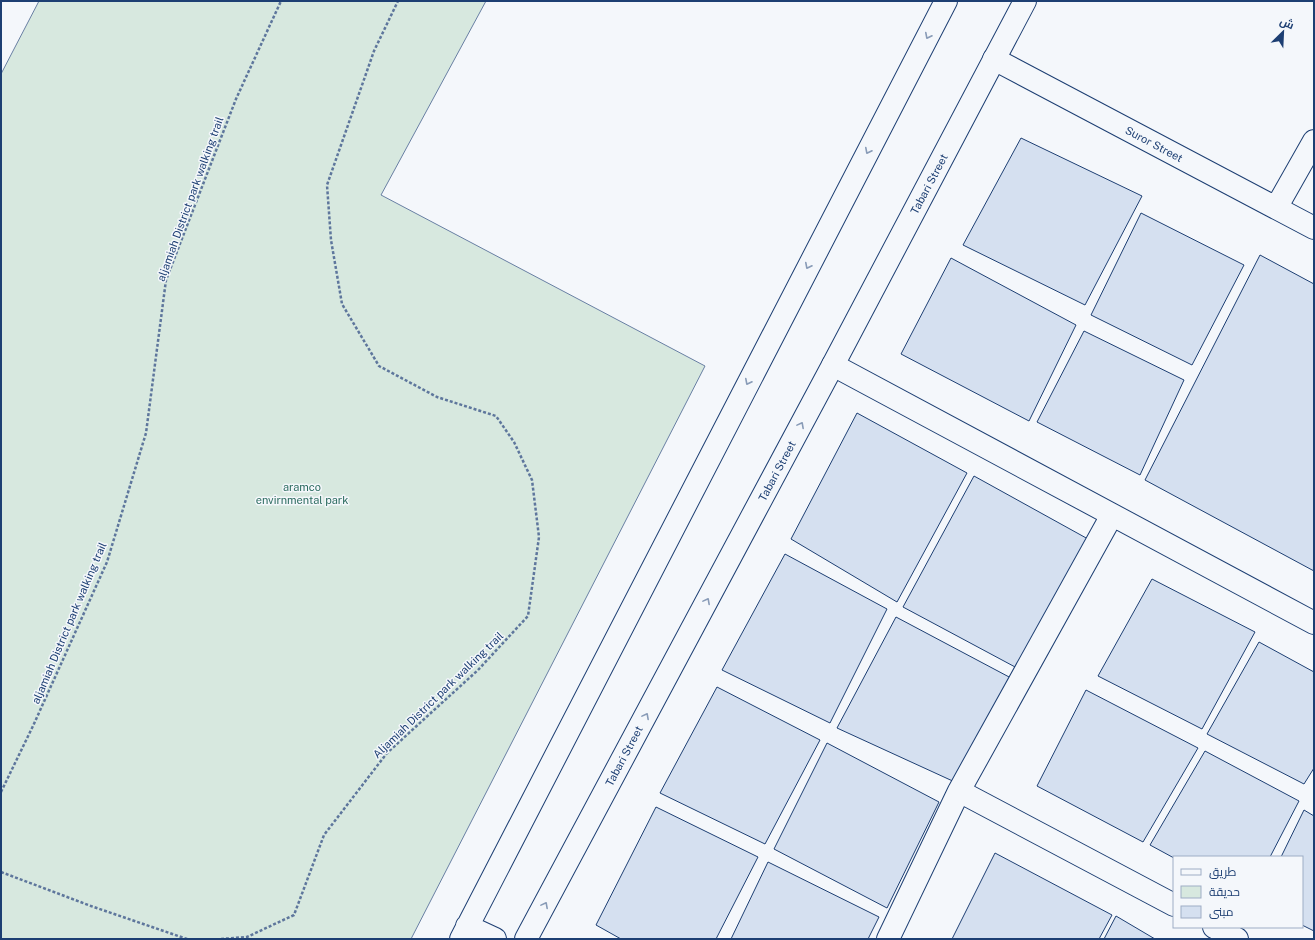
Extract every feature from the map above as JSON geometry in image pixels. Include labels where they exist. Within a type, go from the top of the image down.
[{"type":"main road","points":[[495,939],[464,933],[946,1]]},
{"type":"main road","name":"Tabari Street","points":[[526,939],[833,365],[1025,1]]},
{"type":"main road","name":"Suror Street","points":[[994,59],[1314,228]]},
{"type":"main road","points":[[1276,208],[1314,141]]},
{"type":"main road","points":[[833,365],[1314,623]]},
{"type":"main road","points":[[888,939],[959,791],[1112,515]]},
{"type":"main road","points":[[959,791],[1173,904]]},
{"type":"main road","points":[[1216,928],[1237,939]]},
{"type":"path","name":"aljamiah District park walking trail","points":[[1,792],[33,726],[107,562],[146,433],[166,280],[236,98],[281,1]]},
{"type":"path","name":"Aljamiah District park walking trail","points":[[221,939],[247,937],[294,915],[324,834],[382,759],[478,670],[528,616],[538,537],[532,480],[514,442],[496,416],[437,397],[379,366],[342,304],[331,240],[327,185],[374,51],[398,1]]},
{"type":"path","points":[[1,872],[91,906],[187,939]]},
{"type":"green space","name":"aramco envirnmental park","points":[[39,1],[486,1],[381,195],[705,366],[411,939],[1,939],[1,74]]},
{"type":"building","points":[[1021,138],[1142,196],[1085,305],[963,245]]},
{"type":"building","points":[[1141,213],[1244,265],[1192,365],[1091,315]]},
{"type":"building","points":[[1260,255],[1314,284],[1314,571],[1145,480]]},
{"type":"building","points":[[951,258],[1076,325],[1029,421],[901,354]]},
{"type":"building","points":[[1084,331],[1184,380],[1140,475],[1037,422]]},
{"type":"building","points":[[857,413],[967,473],[897,602],[791,539]]},
{"type":"building","points":[[974,476],[1088,539],[1017,668],[903,607]]},
{"type":"building","points":[[785,554],[887,609],[830,723],[722,670]]},
{"type":"building","points":[[1152,579],[1255,632],[1202,729],[1098,676]]},
{"type":"building","points":[[896,617],[1011,678],[957,783],[837,728]]},
{"type":"building","points":[[1259,642],[1314,672],[1314,768],[1304,784],[1207,734]]},
{"type":"building","points":[[717,687],[820,740],[765,844],[660,793]]},
{"type":"building","points":[[1086,690],[1198,748],[1143,842],[1037,786]]},
{"type":"building","points":[[827,743],[939,802],[887,908],[774,849]]},
{"type":"building","points":[[1205,751],[1299,801],[1271,856],[1173,856],[1173,857],[1150,845]]},
{"type":"building","points":[[656,807],[758,857],[716,939],[621,939],[596,925]]},
{"type":"building","points":[[1304,810],[1314,816],[1314,931],[1303,926],[1303,856],[1281,856]]},
{"type":"building","points":[[995,853],[1112,915],[1099,939],[952,939]]},
{"type":"building","points":[[768,862],[879,917],[868,939],[731,939]]},
{"type":"building","points":[[1116,916],[1155,939],[1104,939]]}]
